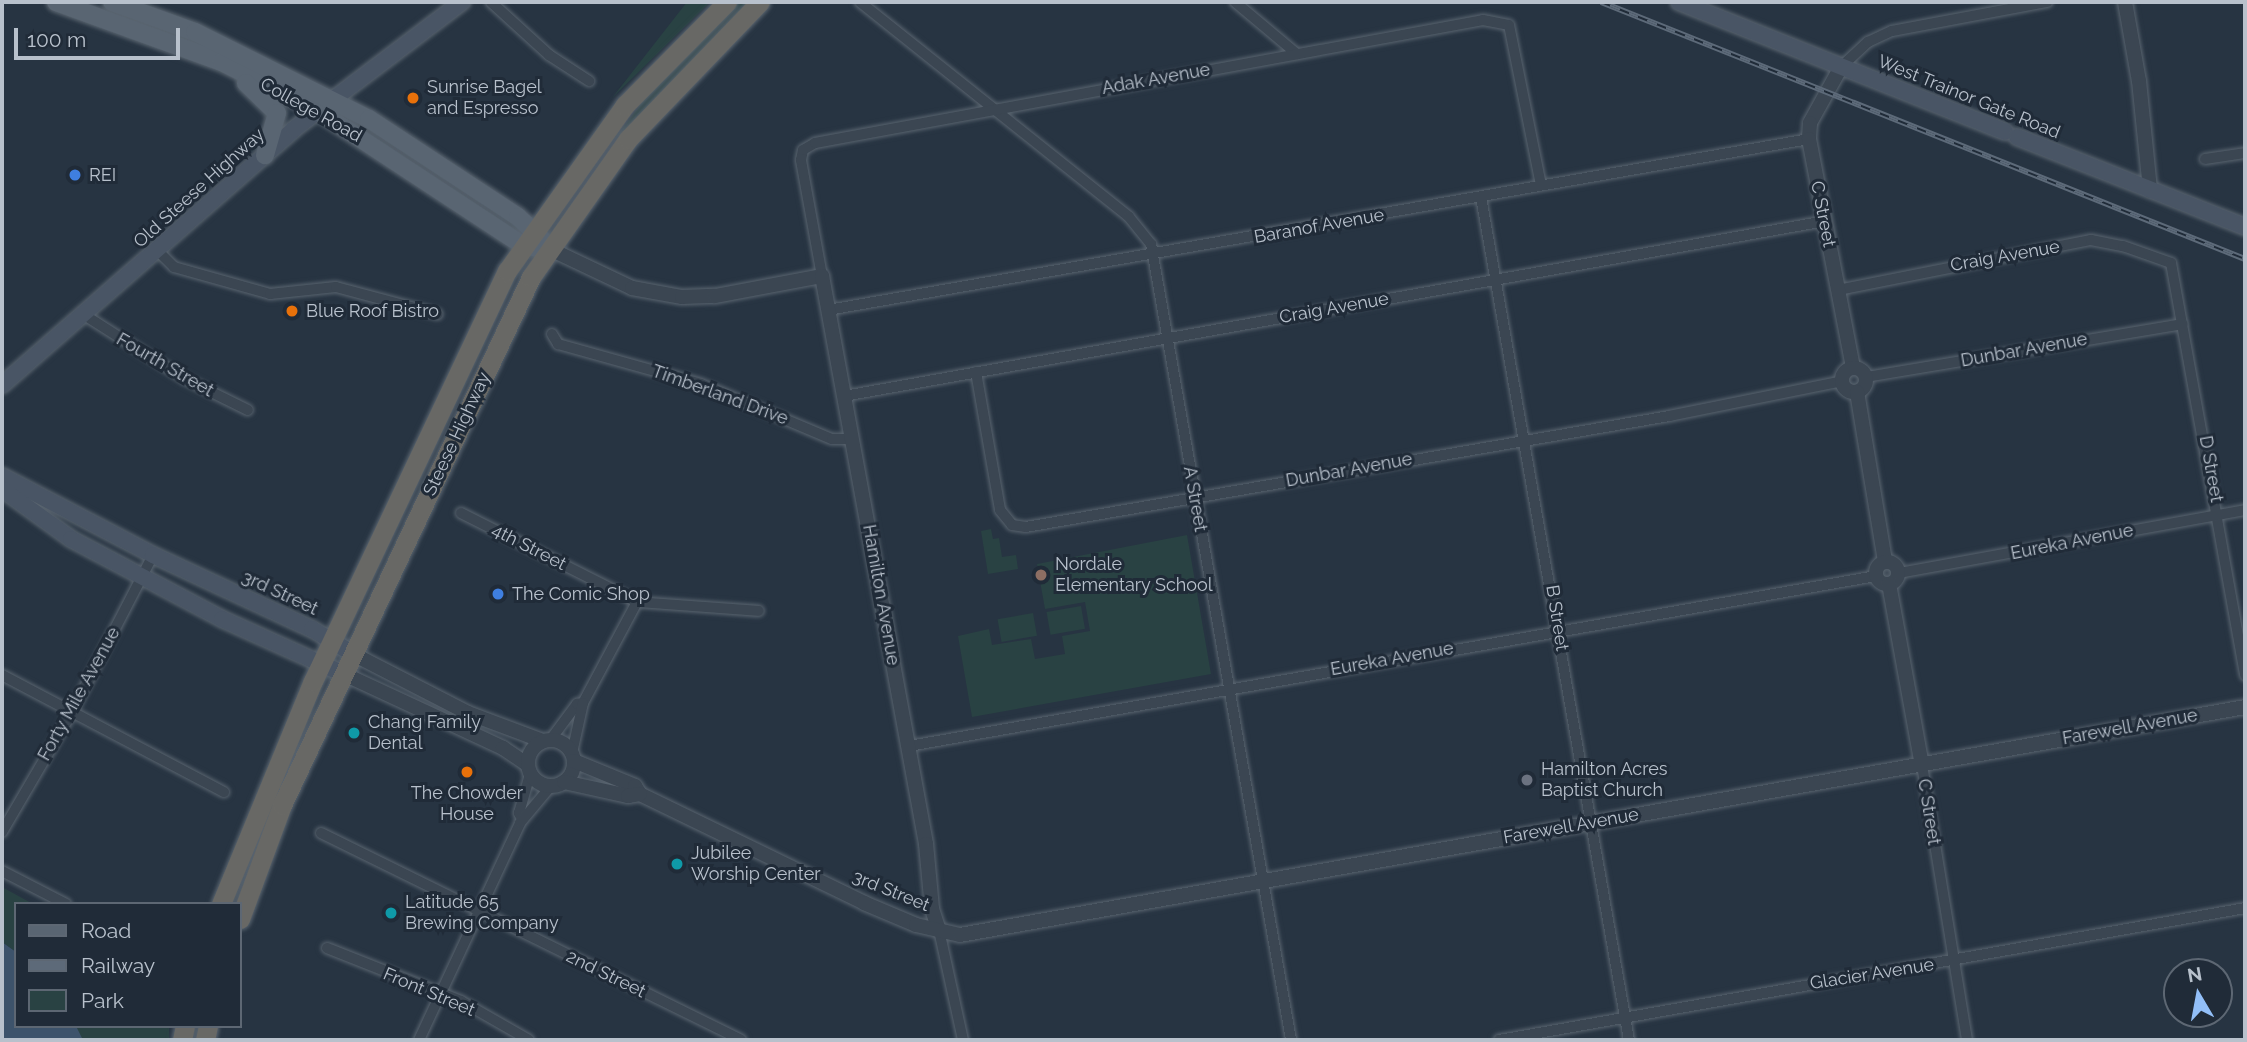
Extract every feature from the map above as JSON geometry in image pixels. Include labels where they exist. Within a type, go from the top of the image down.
[{"type":"highway","name":"Steese Highway","points":[[222,902],[262,797],[332,641],[507,271],[625,105],[727,2]]},
{"type":"highway","name":"Steese Highway","points":[[242,914],[282,805],[346,675],[531,277],[628,139],[760,2]]},
{"type":"main road","name":"College Road","points":[[56,2],[222,62],[324,105]]},
{"type":"main road","name":"College Road","points":[[112,2],[195,32],[324,105],[550,248]]},
{"type":"main road","name":"Old Steese Highway","points":[[2,385],[86,316],[324,105],[462,2]]},
{"type":"main road","name":"West Trainor Gate Road","points":[[1679,2],[2245,227]]},
{"type":"main road","points":[[222,62],[275,108],[275,130],[265,155]]},
{"type":"main road","name":"3rd Street","points":[[2,476],[153,555],[332,641],[355,655]]},
{"type":"main road","points":[[2,489],[71,539],[222,619],[346,675]]},
{"type":"street","points":[[491,2],[549,55],[589,81]]},
{"type":"street","name":"A Street","points":[[860,2],[1129,217],[1154,255],[1291,1040]]},
{"type":"street","points":[[1234,2],[1297,54]]},
{"type":"street","points":[[1841,67],[1868,42],[1892,31],[2047,2]]},
{"type":"street","points":[[2125,2],[2151,172],[2150,190]]},
{"type":"street","name":"Adak Avenue","points":[[803,150],[815,143],[1483,20],[1509,25],[1541,185]]},
{"type":"street","name":"C Street","points":[[1841,67],[1810,123],[1809,139],[1853,368]]},
{"type":"street","name":"Baranof Avenue","points":[[828,310],[1809,139]]},
{"type":"street","name":"Hamilton Avenue","points":[[803,150],[801,160],[821,276],[909,746],[932,909],[963,1040]]},
{"type":"street","points":[[2205,159],[2245,153]]},
{"type":"street","name":"B Street","points":[[1481,197],[1629,1040]]},
{"type":"street","name":"Craig Avenue","points":[[845,396],[1825,221]]},
{"type":"street","name":"Craig Avenue","points":[[1838,290],[2091,240],[2123,246],[2171,263]]},
{"type":"street","name":"College Road","points":[[550,248],[632,288],[682,297],[715,296],[821,276]]},
{"type":"street","points":[[158,251],[174,267],[270,294],[336,287],[437,314]]},
{"type":"street","name":"D Street","points":[[2171,263],[2220,514],[2245,675]]},
{"type":"street","name":"Fourth Street","points":[[86,316],[185,379],[248,410]]},
{"type":"street","name":"Dunbar Avenue","points":[[1866,377],[2183,324]]},
{"type":"street","name":"Timberland Drive","points":[[552,334],[558,344],[701,384],[832,439],[852,439]]},
{"type":"street","points":[[1853,368],[1866,377],[1864,388],[1857,392],[1847,390],[1842,382],[1853,368]]},
{"type":"street","name":"Dunbar Avenue","points":[[976,372],[1000,510],[1012,525],[1026,527],[1524,442],[1842,382]]},
{"type":"street","points":[[1857,392],[1885,562]]},
{"type":"street","name":"Eureka Avenue","points":[[1899,573],[2245,510]]},
{"type":"street","name":"4th Street","points":[[461,513],[637,602],[759,611]]},
{"type":"street","name":"Forty Mile Avenue","points":[[2,832],[72,712],[153,555]]},
{"type":"street","points":[[1885,562],[1896,566],[1899,573],[1883,580],[1877,569],[1885,562]]},
{"type":"street","name":"C Street","points":[[1883,580],[1922,765],[1967,1040]]},
{"type":"street","name":"Eureka Avenue","points":[[909,746],[1559,630],[1883,580]]},
{"type":"street","points":[[419,1040],[523,819],[530,816],[558,784],[573,757],[583,703],[637,602]]},
{"type":"street","name":"3rd Street","points":[[355,655],[480,718],[547,740]]},
{"type":"street","points":[[2,675],[224,792]]},
{"type":"street","points":[[346,675],[503,748],[529,769],[539,783],[558,784]]},
{"type":"street","points":[[523,819],[519,813],[530,752],[547,740],[577,704],[583,703]]},
{"type":"street","name":"Farewell Avenue","points":[[939,930],[960,935],[2245,707]]},
{"type":"street","points":[[547,740],[564,743],[573,757]]},
{"type":"street","name":"3rd Street","points":[[573,757],[635,786],[640,794]]},
{"type":"street","name":"3rd Street","points":[[558,784],[640,794],[864,903],[939,930]]},
{"type":"street","name":"2nd Street","points":[[321,833],[741,1040]]},
{"type":"street","points":[[2,871],[62,902]]},
{"type":"street","name":"Glacier Avenue","points":[[1499,1040],[2245,908]]},
{"type":"street","name":"Front Street","points":[[327,948],[439,995],[461,1001],[530,1040]]},
{"type":"green space","points":[[687,2],[710,2],[612,98]]},
{"type":"green space","points":[[739,2],[749,2],[614,140],[651,90]]},
{"type":"green space","points":[[991,529],[993,539],[999,538],[1002,557],[1016,555],[1018,569],[988,574],[981,531]]},
{"type":"green space","points":[[1187,535],[1211,674],[972,717],[958,636],[989,629],[992,645],[1031,639],[1035,659],[1065,654],[1062,636],[1090,631],[1085,602],[1045,609],[1037,564]]},
{"type":"green space","points":[[1081,606],[1085,629],[1051,635],[1047,612]]},
{"type":"green space","points":[[1033,613],[1037,636],[1002,642],[998,619]]},
{"type":"green space","points":[[2,887],[29,902],[14,902],[14,951],[2,942]]},
{"type":"green space","points":[[76,1028],[169,1028],[169,1040],[76,1040]]},
{"type":"water","points":[[2,942],[14,951],[14,1028],[77,1028],[83,1040],[2,1040]]},
{"type":"railway","points":[[1601,2],[2245,259]]},
{"type":"place","name":"Sunrise Bagel and Espresso","points":[[413,98]]},
{"type":"place","name":"REI","points":[[75,175]]},
{"type":"place","name":"Blue Roof Bistro","points":[[292,311]]},
{"type":"place","name":"Nordale Elementary School","points":[[1041,575]]},
{"type":"place","name":"The Comic Shop","points":[[498,594]]},
{"type":"place","name":"Chang Family Dental","points":[[354,733]]},
{"type":"place","name":"The Chowder House","points":[[467,772]]},
{"type":"place","name":"Hamilton Acres Baptist Church","points":[[1527,780]]},
{"type":"place","name":"Jubilee Worship Center","points":[[677,864]]},
{"type":"place","name":"Latitude 65 Brewing Company","points":[[391,913]]}]
